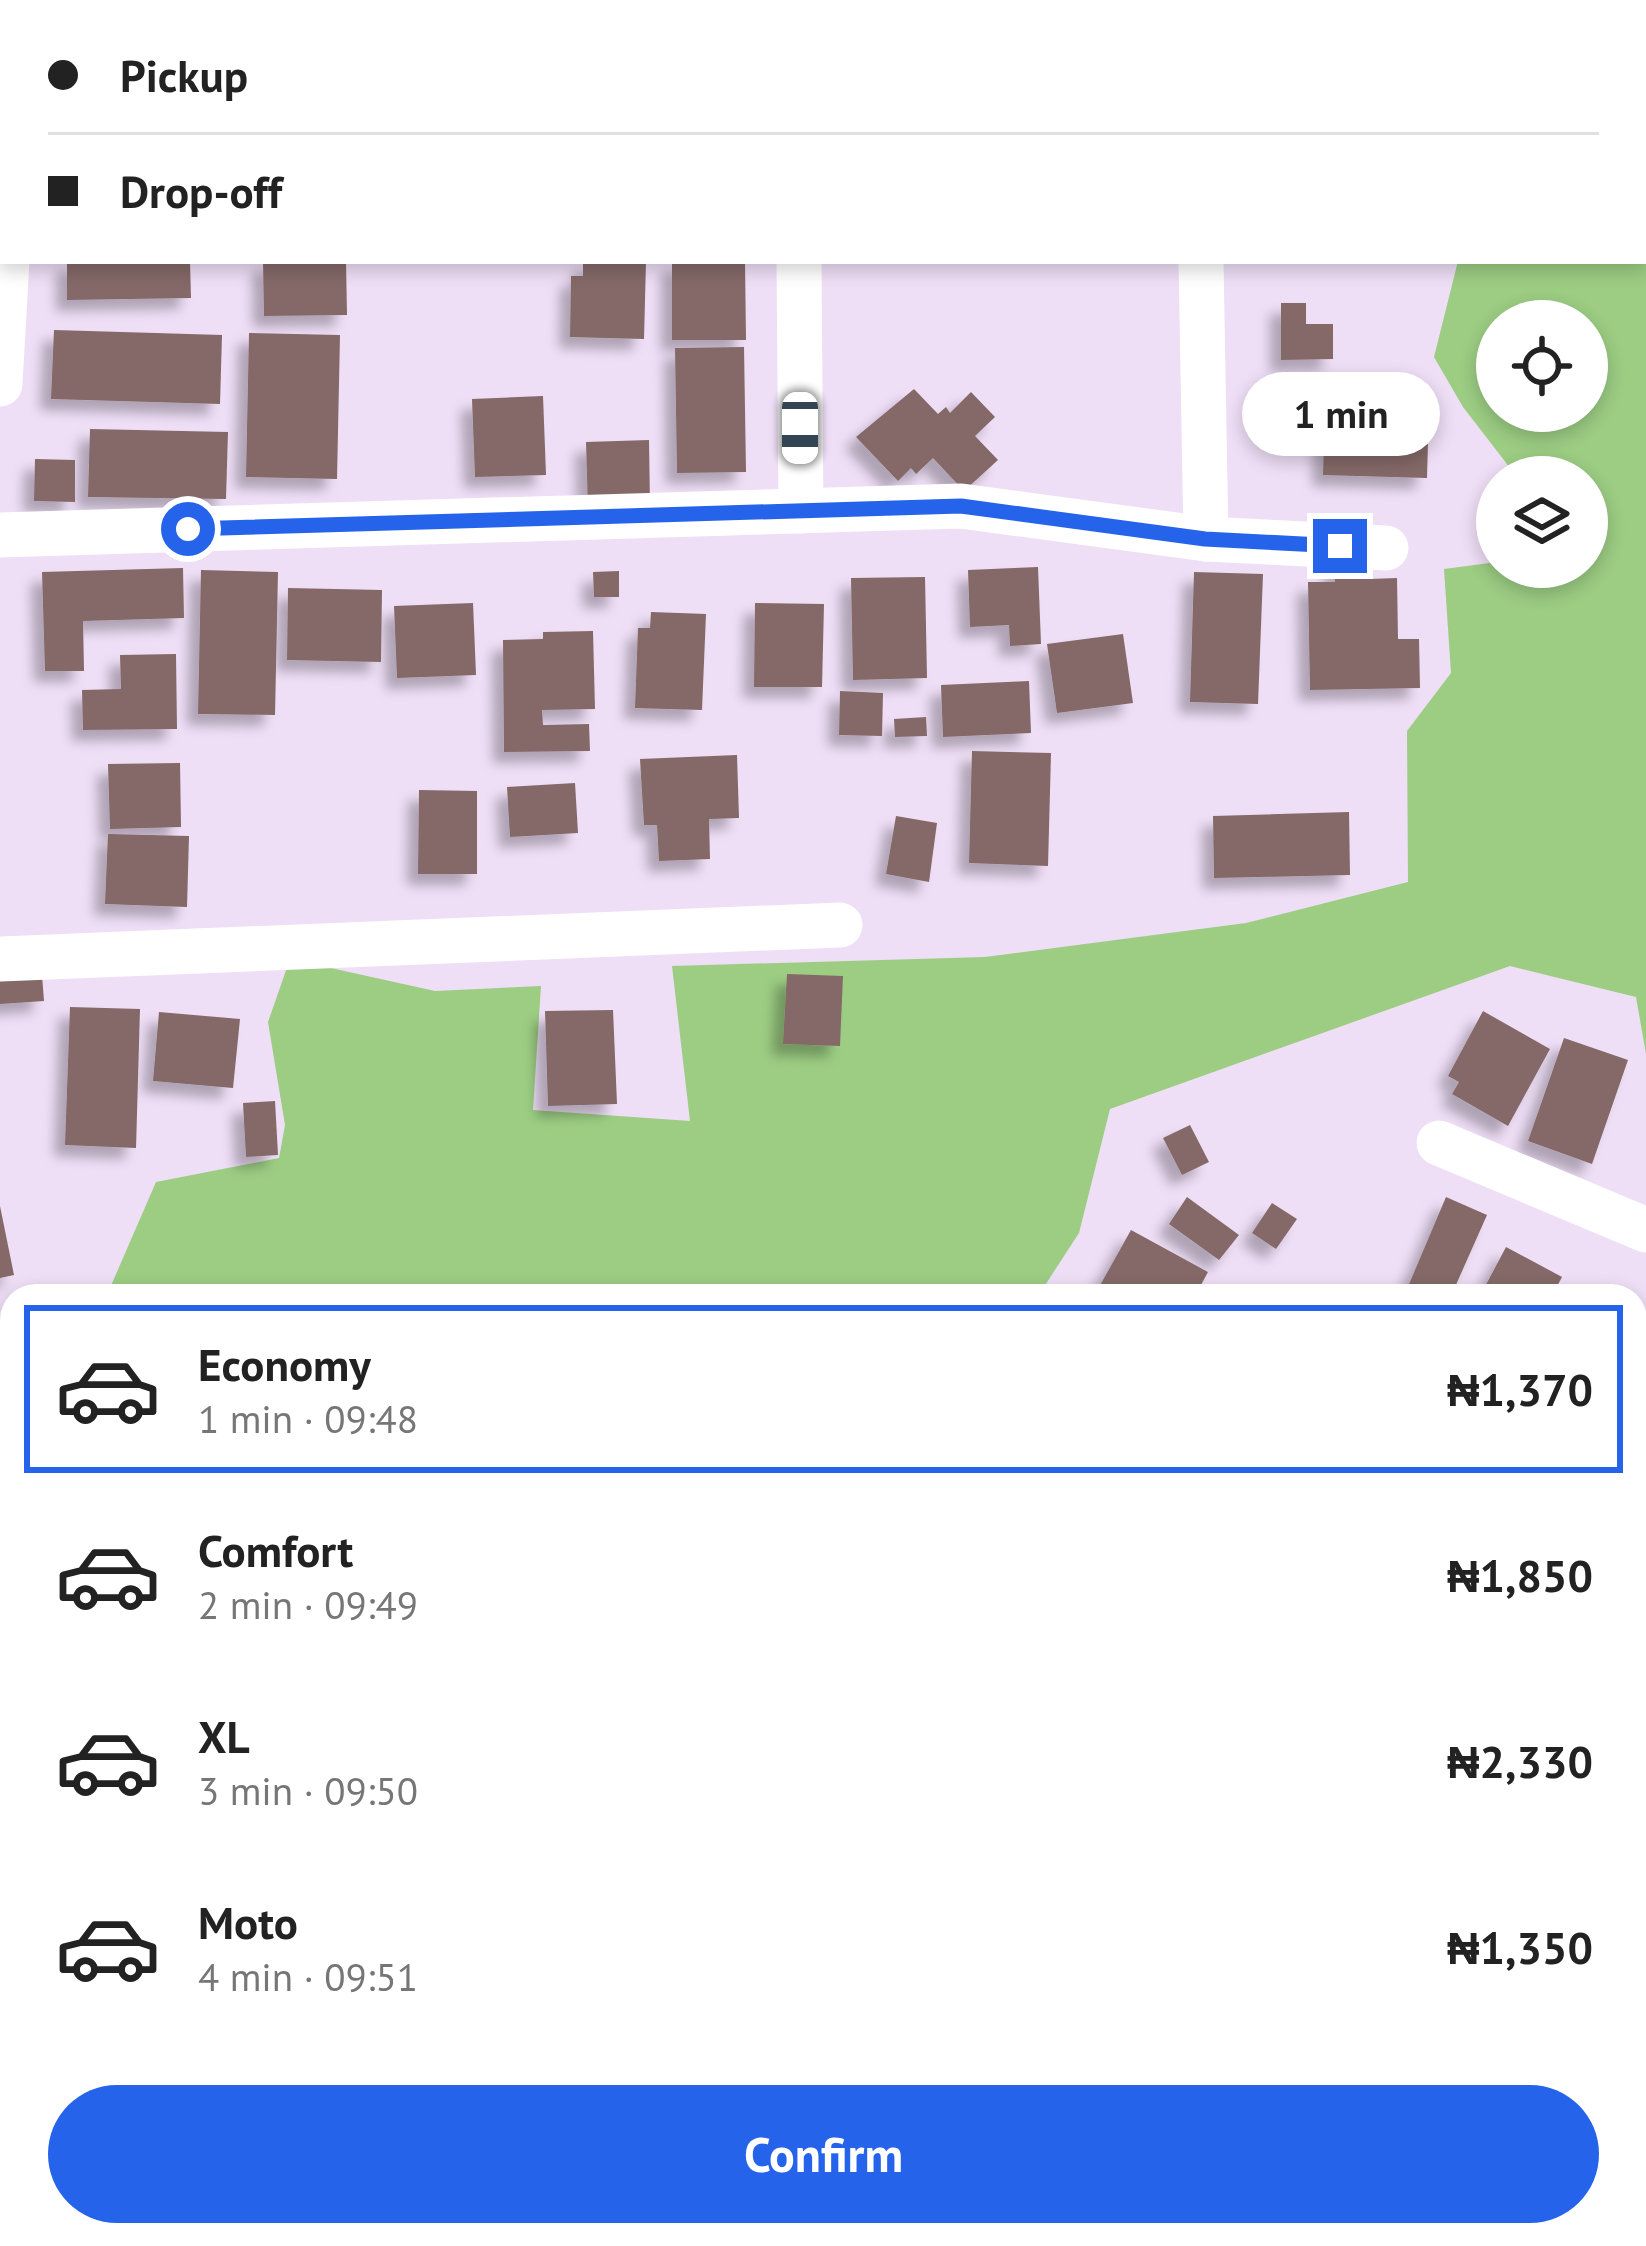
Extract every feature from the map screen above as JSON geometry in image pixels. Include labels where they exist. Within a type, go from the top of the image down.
[{"type":"street","points":[[0,384],[7,264]]},
{"type":"street","points":[[799,264],[801,511]]},
{"type":"street","points":[[1202,264],[1205,539]]},
{"type":"street","points":[[0,535],[961,506],[1205,539],[1385,548]]},
{"type":"street","points":[[0,959],[841,926]]},
{"type":"street","points":[[1439,1143],[1646,1230]]},
{"type":"green space","points":[[1457,264],[1646,264],[1646,1054],[1636,997],[1510,966],[1110,1109],[1079,1233],[1046,1284],[112,1284],[156,1182],[279,1158],[285,1125],[268,1022],[290,959],[435,991],[541,986],[533,1110],[690,1121],[672,966],[985,957],[1246,923],[1408,882],[1407,731],[1451,673],[1444,569],[1476,565],[1476,588],[1608,588],[1608,456],[1501,456],[1482,432],[1608,432],[1608,300],[1476,300],[1476,424],[1434,357]]},
{"type":"building","points":[[67,264],[190,264],[191,298],[67,300]]},
{"type":"building","points":[[263,264],[346,264],[347,315],[264,316]]},
{"type":"building","points":[[583,264],[646,264],[644,339],[570,337],[571,276],[583,276]]},
{"type":"building","points":[[672,264],[745,264],[746,340],[672,340]]},
{"type":"building","points":[[1281,303],[1306,303],[1306,324],[1333,324],[1333,359],[1281,360]]},
{"type":"building","points":[[54,330],[222,335],[220,404],[51,399]]},
{"type":"building","points":[[249,333],[340,335],[337,479],[246,477]]},
{"type":"building","points":[[744,347],[746,472],[677,473],[675,348]]},
{"type":"building","points":[[914,389],[938,414],[946,407],[950,413],[971,392],[995,417],[975,436],[998,460],[964,491],[933,458],[916,474],[911,468],[898,481],[856,437]]},
{"type":"building","points":[[543,396],[546,475],[475,477],[472,399]]},
{"type":"building","points":[[1325,402],[1429,406],[1427,478],[1323,475]]},
{"type":"building","points":[[90,429],[228,432],[226,499],[88,497]]},
{"type":"building","points":[[649,440],[650,507],[588,509],[586,442]]},
{"type":"building","points":[[35,459],[75,460],[75,502],[34,501]]},
{"type":"building","points":[[1369,558],[1370,579],[1397,578],[1398,639],[1419,639],[1420,688],[1310,690],[1308,582],[1335,582],[1335,559]]},
{"type":"building","points":[[1038,567],[1041,644],[1010,646],[1009,625],[970,627],[968,570]]},
{"type":"building","points":[[183,568],[184,618],[83,621],[84,671],[45,671],[42,572]]},
{"type":"building","points":[[201,570],[278,572],[275,715],[198,714]]},
{"type":"building","points":[[619,571],[619,597],[594,597],[593,572]]},
{"type":"building","points":[[1194,572],[1263,574],[1258,704],[1190,702]]},
{"type":"building","points":[[925,577],[927,678],[853,680],[851,578]]},
{"type":"building","points":[[288,588],[382,590],[381,662],[287,660]]},
{"type":"building","points":[[473,603],[476,675],[397,678],[394,606]]},
{"type":"building","points":[[755,603],[824,604],[822,687],[754,687]]},
{"type":"building","points":[[651,612],[706,614],[702,710],[635,708],[638,628],[650,628]]},
{"type":"building","points":[[593,631],[595,709],[542,710],[543,725],[589,724],[590,751],[504,752],[503,640],[543,639],[543,632]]},
{"type":"building","points":[[1123,634],[1133,703],[1057,713],[1047,644]]},
{"type":"building","points":[[176,654],[177,729],[83,730],[82,690],[121,689],[120,655]]},
{"type":"building","points":[[1029,681],[1031,733],[943,737],[941,685]]},
{"type":"building","points":[[840,691],[883,693],[882,736],[839,735]]},
{"type":"building","points":[[926,717],[927,736],[895,737],[894,719]]},
{"type":"building","points":[[972,751],[1051,753],[1048,866],[969,863]]},
{"type":"building","points":[[737,755],[739,818],[709,819],[710,859],[659,861],[657,825],[644,825],[640,759]]},
{"type":"building","points":[[180,763],[181,827],[110,829],[108,764]]},
{"type":"building","points":[[575,783],[578,833],[510,837],[507,787]]},
{"type":"building","points":[[419,790],[477,791],[477,874],[418,874]]},
{"type":"building","points":[[1349,812],[1350,875],[1214,878],[1213,816]]},
{"type":"building","points":[[896,816],[937,823],[929,882],[886,874]]},
{"type":"building","points":[[108,834],[189,836],[187,907],[105,904]]},
{"type":"building","points":[[787,974],[843,976],[840,1046],[783,1044]]},
{"type":"building","points":[[42,975],[44,1001],[0,1004],[0,977]]},
{"type":"building","points":[[70,1007],[140,1009],[136,1148],[65,1145]]},
{"type":"building","points":[[613,1010],[617,1104],[548,1106],[545,1011]]},
{"type":"building","points":[[1483,1011],[1550,1049],[1508,1126],[1452,1094],[1459,1082],[1448,1076]]},
{"type":"building","points":[[159,1012],[240,1019],[233,1088],[153,1081]]},
{"type":"building","points":[[1564,1038],[1628,1060],[1592,1164],[1528,1141]]},
{"type":"building","points":[[275,1101],[278,1155],[246,1157],[243,1103]]},
{"type":"building","points":[[1190,1125],[1209,1162],[1182,1175],[1163,1138]]},
{"type":"building","points":[[1187,1197],[1239,1235],[1219,1260],[1169,1224]]},
{"type":"building","points":[[1446,1197],[1487,1215],[1456,1284],[1409,1284]]},
{"type":"building","points":[[1272,1203],[1297,1219],[1276,1249],[1252,1233]]},
{"type":"building","points":[[0,1206],[14,1275],[0,1278]]},
{"type":"building","points":[[1131,1230],[1208,1272],[1202,1284],[1101,1284]]},
{"type":"building","points":[[1506,1247],[1562,1277],[1558,1284],[1486,1284]]},
{"type":"route","points":[[188,529],[961,506],[1205,539],[1340,546]]}]
